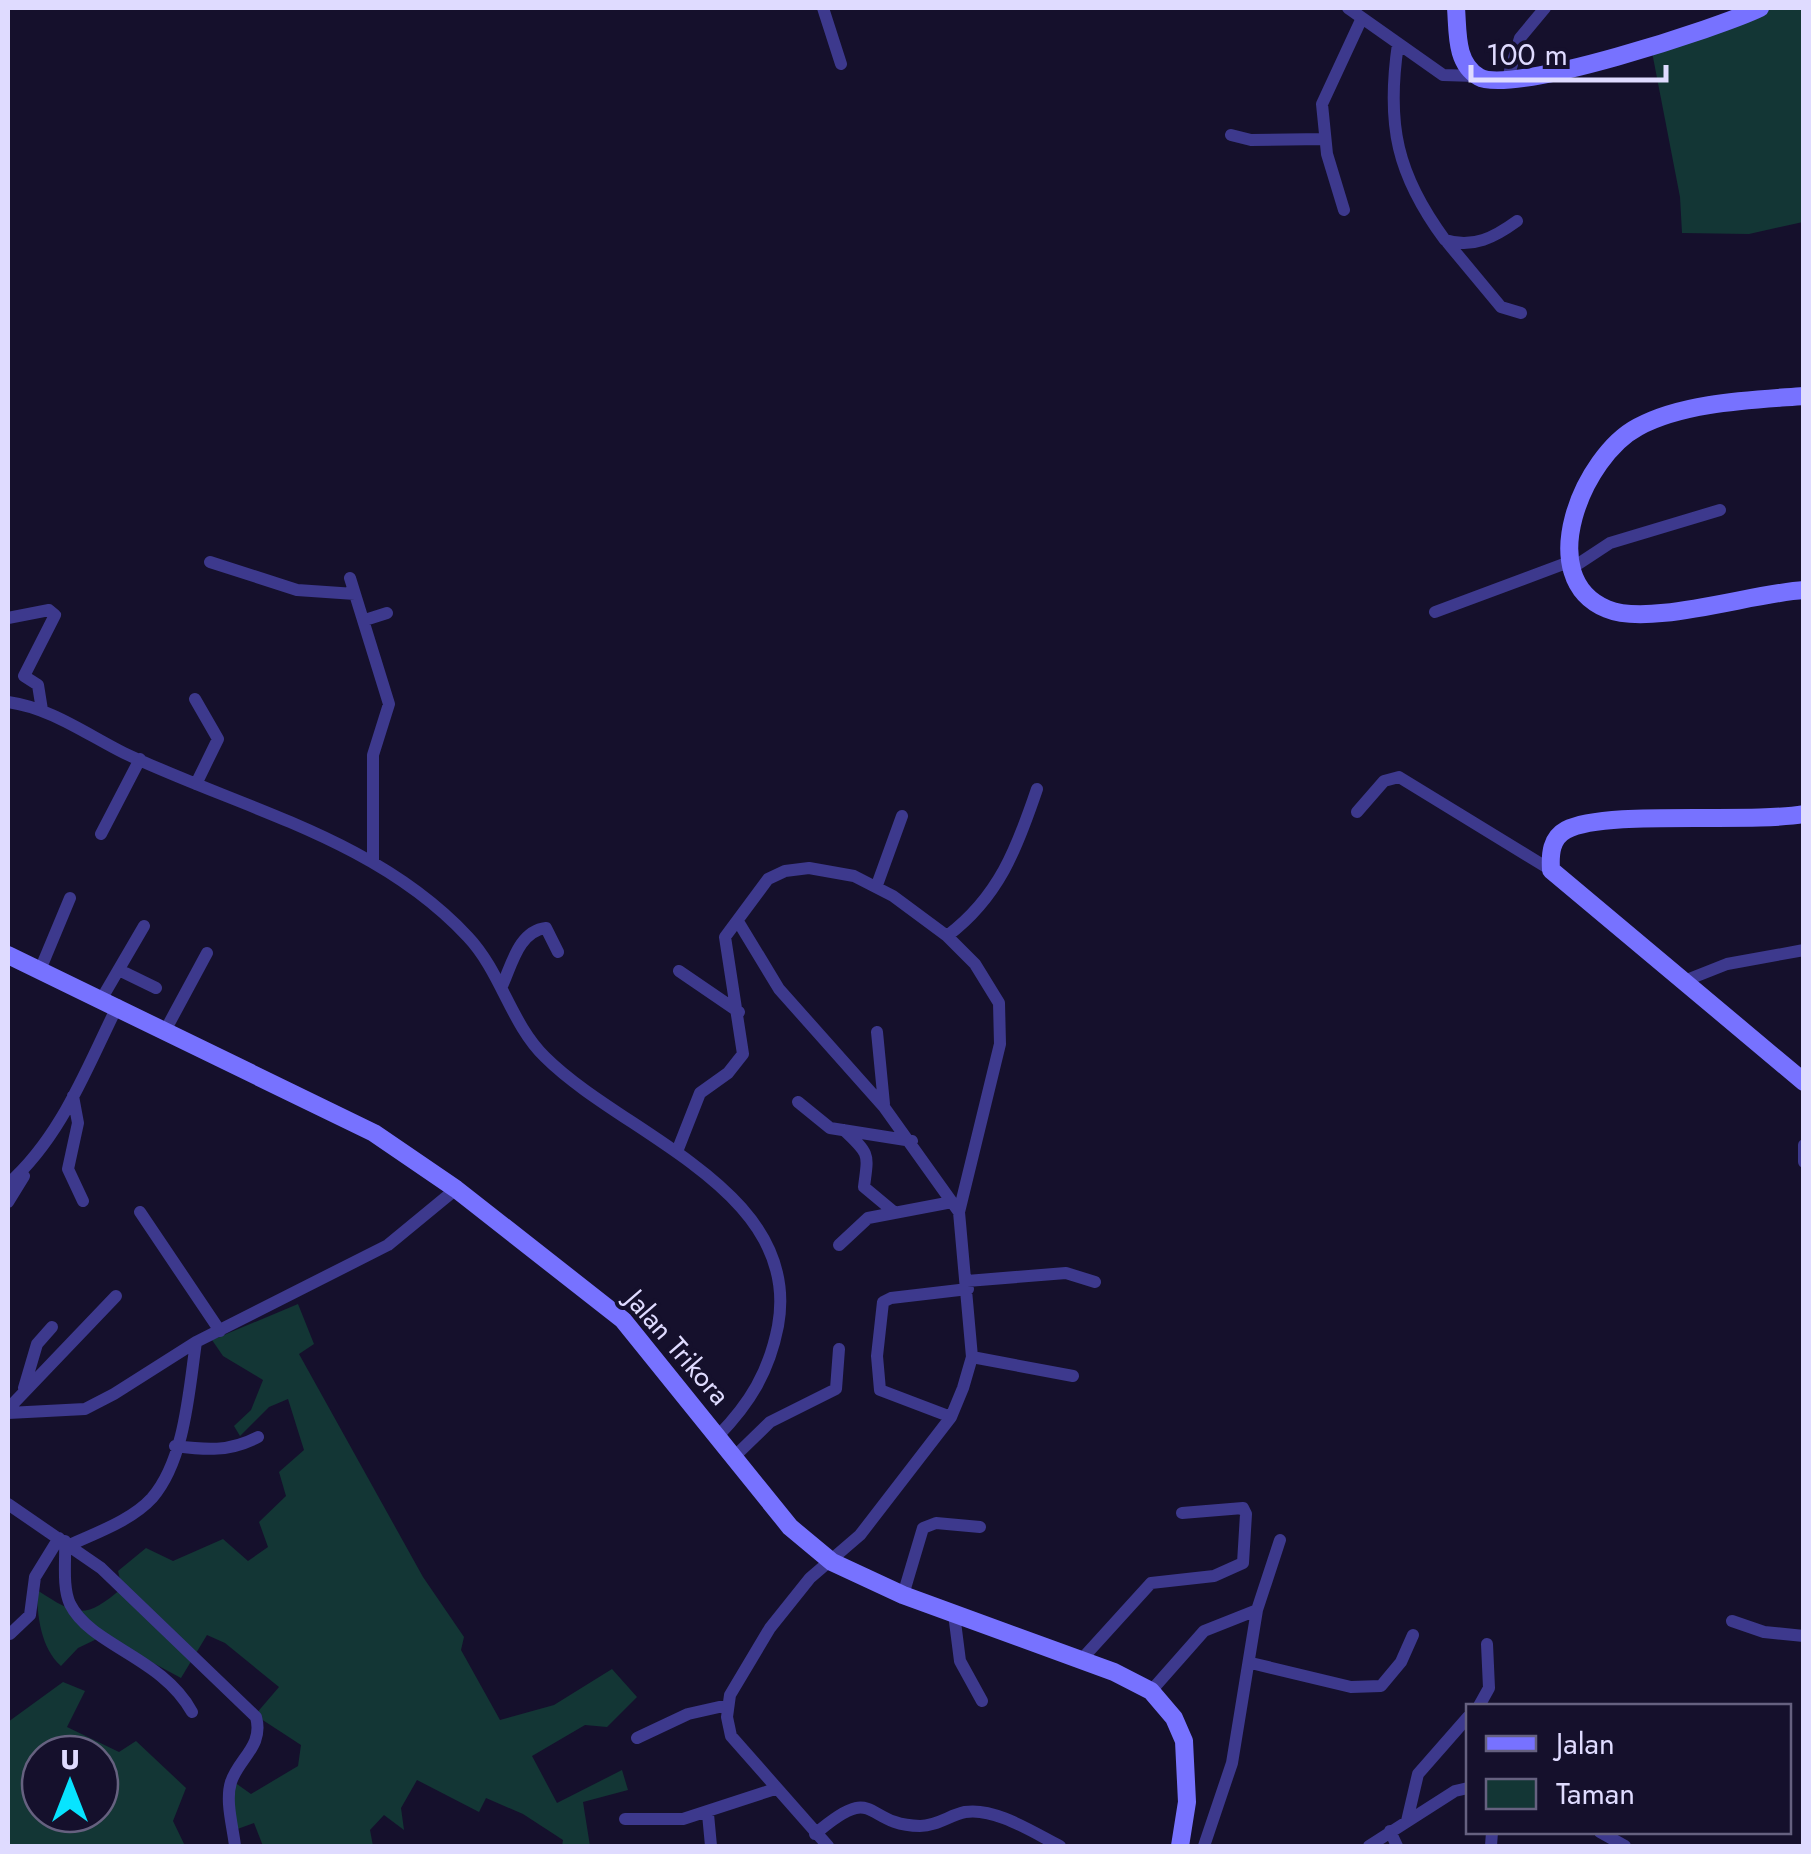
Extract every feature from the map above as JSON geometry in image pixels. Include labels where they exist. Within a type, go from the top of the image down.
[{"type":"street","points":[[822,8],[841,64]]},
{"type":"street","points":[[1348,8],[1443,75],[1476,76],[1490,82],[1670,42],[1760,8]]},
{"type":"street","points":[[1456,8],[1460,52],[1476,76]]},
{"type":"street","points":[[1507,81],[1520,38],[1545,8]]},
{"type":"street","points":[[1344,210],[1324,139],[1322,104],[1361,20]]},
{"type":"street","points":[[1398,44],[1394,83],[1397,148],[1416,201],[1501,307],[1522,313]]},
{"type":"street","points":[[1231,134],[1251,140],[1324,139]]},
{"type":"street","points":[[1445,240],[1476,242],[1492,238],[1517,221]]},
{"type":"street","points":[[1804,396],[1668,416],[1628,434],[1598,465],[1584,493],[1571,530],[1569,566],[1579,593],[1608,610],[1641,616],[1804,590]]},
{"type":"street","points":[[1435,612],[1569,566],[1610,543],[1720,510]]},
{"type":"street","points":[[210,562],[297,590],[355,594]]},
{"type":"street","points":[[350,578],[389,704],[373,756],[373,860]]},
{"type":"street","points":[[8,618],[49,610],[55,615],[24,675],[40,690],[42,710]]},
{"type":"street","points":[[365,620],[388,613]]},
{"type":"street","points":[[195,700],[218,738],[196,784]]},
{"type":"street","points":[[8,702],[42,710],[140,759],[373,860],[468,936],[542,1054],[572,1082],[678,1149],[762,1232],[778,1266],[782,1289],[774,1343],[763,1378],[746,1406],[718,1436]]},
{"type":"street","points":[[101,834],[140,759]]},
{"type":"street","points":[[1357,812],[1384,780],[1399,777],[1550,870],[1804,1082]]},
{"type":"street","points":[[947,936],[964,923],[1005,876],[1037,789]]},
{"type":"street","points":[[1550,870],[1554,841],[1574,826],[1626,821],[1765,821],[1804,814]]},
{"type":"street","points":[[876,885],[902,816]]},
{"type":"street","points":[[678,1149],[700,1093],[728,1072],[743,1054],[739,1012],[724,947],[728,930],[739,923],[768,879],[785,871],[809,868],[876,885],[947,936],[988,980],[999,1004],[1000,1044],[993,1080],[956,1207]]},
{"type":"street","points":[[40,970],[70,898]]},
{"type":"street","points":[[739,923],[778,990],[912,1141],[956,1207],[968,1285],[972,1357],[951,1417],[860,1535],[810,1578],[770,1628],[728,1705],[731,1736],[828,1846]]},
{"type":"street","points":[[8,1202],[74,1096],[119,970],[144,926]]},
{"type":"street","points":[[502,986],[520,945],[532,932],[546,928],[558,952]]},
{"type":"street","points":[[1684,980],[1757,956],[1804,950]]},
{"type":"street","points":[[166,1029],[207,953]]},
{"type":"street","name":"Jalan Trikora","points":[[8,955],[374,1133],[456,1188],[623,1320],[790,1526],[832,1562],[903,1596],[1080,1660],[1151,1691]]},
{"type":"street","points":[[119,970],[156,988]]},
{"type":"street","points":[[679,971],[739,1012]]},
{"type":"street","points":[[877,1032],[884,1107]]},
{"type":"street","points":[[74,1096],[78,1124],[68,1168],[84,1201]]},
{"type":"street","points":[[798,1102],[830,1128],[912,1141]]},
{"type":"street","points":[[844,1130],[864,1149],[869,1161],[863,1182],[866,1191],[894,1212]]},
{"type":"street","points":[[1804,1145],[1804,1162]]},
{"type":"street","points":[[8,1184],[34,1161]]},
{"type":"street","points":[[8,1411],[85,1409],[196,1342],[388,1244],[456,1188]]},
{"type":"street","points":[[840,1244],[868,1218],[956,1207]]},
{"type":"street","points":[[140,1212],[220,1331]]},
{"type":"street","points":[[951,1417],[880,1390],[883,1302],[968,1285],[1066,1273],[1095,1282]]},
{"type":"street","points":[[8,1411],[23,1390],[116,1296]]},
{"type":"street","points":[[23,1390],[37,1344],[52,1327]]},
{"type":"street","points":[[10,1634],[30,1615],[35,1578],[65,1541],[142,1507],[154,1495],[175,1446],[196,1342]]},
{"type":"street","points":[[734,1457],[770,1422],[836,1389],[839,1349]]},
{"type":"street","points":[[972,1357],[1072,1376]]},
{"type":"street","points":[[175,1446],[219,1450],[238,1447],[258,1437]]},
{"type":"street","points":[[8,1504],[65,1541],[256,1718],[259,1729],[255,1744],[232,1778],[230,1790],[235,1846]]},
{"type":"street","points":[[1080,1660],[1151,1583],[1214,1576],[1243,1563],[1243,1508],[1182,1513]]},
{"type":"street","points":[[903,1596],[924,1528],[936,1523],[980,1527]]},
{"type":"street","points":[[1204,1846],[1232,1763],[1257,1610],[1280,1540]]},
{"type":"street","points":[[65,1541],[68,1594],[78,1614],[166,1675],[192,1712]]},
{"type":"street","points":[[1180,1846],[1187,1802],[1184,1741],[1174,1718],[1151,1691],[1204,1631],[1257,1610]]},
{"type":"street","points":[[954,1614],[960,1661],[982,1701]]},
{"type":"street","points":[[1732,1621],[1764,1632],[1804,1636]]},
{"type":"street","points":[[1251,1663],[1351,1686],[1381,1686],[1401,1662],[1413,1634]]},
{"type":"street","points":[[1479,1704],[1489,1688],[1487,1644]]},
{"type":"street","points":[[637,1738],[688,1714],[728,1705]]},
{"type":"street","points":[[1407,1820],[1418,1774],[1466,1719]]},
{"type":"street","points":[[625,1819],[656,1822],[708,1814],[775,1790]]},
{"type":"street","points":[[1368,1846],[1462,1790]]},
{"type":"street","points":[[815,1834],[845,1808],[862,1807],[924,1826],[972,1811],[1001,1817],[1060,1846]]},
{"type":"street","points":[[708,1814],[710,1846]]},
{"type":"street","points":[[1390,1831],[1396,1846]]},
{"type":"green space","points":[[1754,8],[1803,8],[1803,222],[1749,234],[1682,233],[1680,197],[1652,52]]},
{"type":"green space","points":[[298,1304],[314,1344],[299,1354],[423,1577],[464,1637],[461,1650],[500,1720],[554,1705],[612,1669],[637,1697],[607,1727],[585,1725],[532,1756],[557,1803],[622,1770],[628,1790],[583,1802],[590,1846],[562,1846],[563,1840],[523,1814],[486,1798],[479,1812],[417,1780],[401,1808],[404,1830],[384,1815],[370,1830],[373,1846],[263,1846],[254,1823],[232,1831],[227,1777],[251,1794],[298,1766],[301,1745],[255,1715],[279,1687],[225,1643],[207,1635],[181,1678],[103,1636],[78,1648],[61,1666],[49,1650],[39,1621],[37,1590],[72,1609],[89,1610],[122,1588],[118,1571],[146,1548],[173,1561],[223,1539],[248,1561],[268,1547],[259,1522],[286,1496],[279,1472],[304,1450],[288,1399],[269,1407],[240,1436],[234,1426],[251,1410],[263,1380],[223,1356],[212,1340]]},
{"type":"green space","points":[[63,1682],[85,1691],[67,1727],[82,1734],[20,1734],[20,1834],[120,1834],[120,1751],[136,1741],[186,1788],[173,1821],[185,1846],[8,1846],[8,1722]]}]
